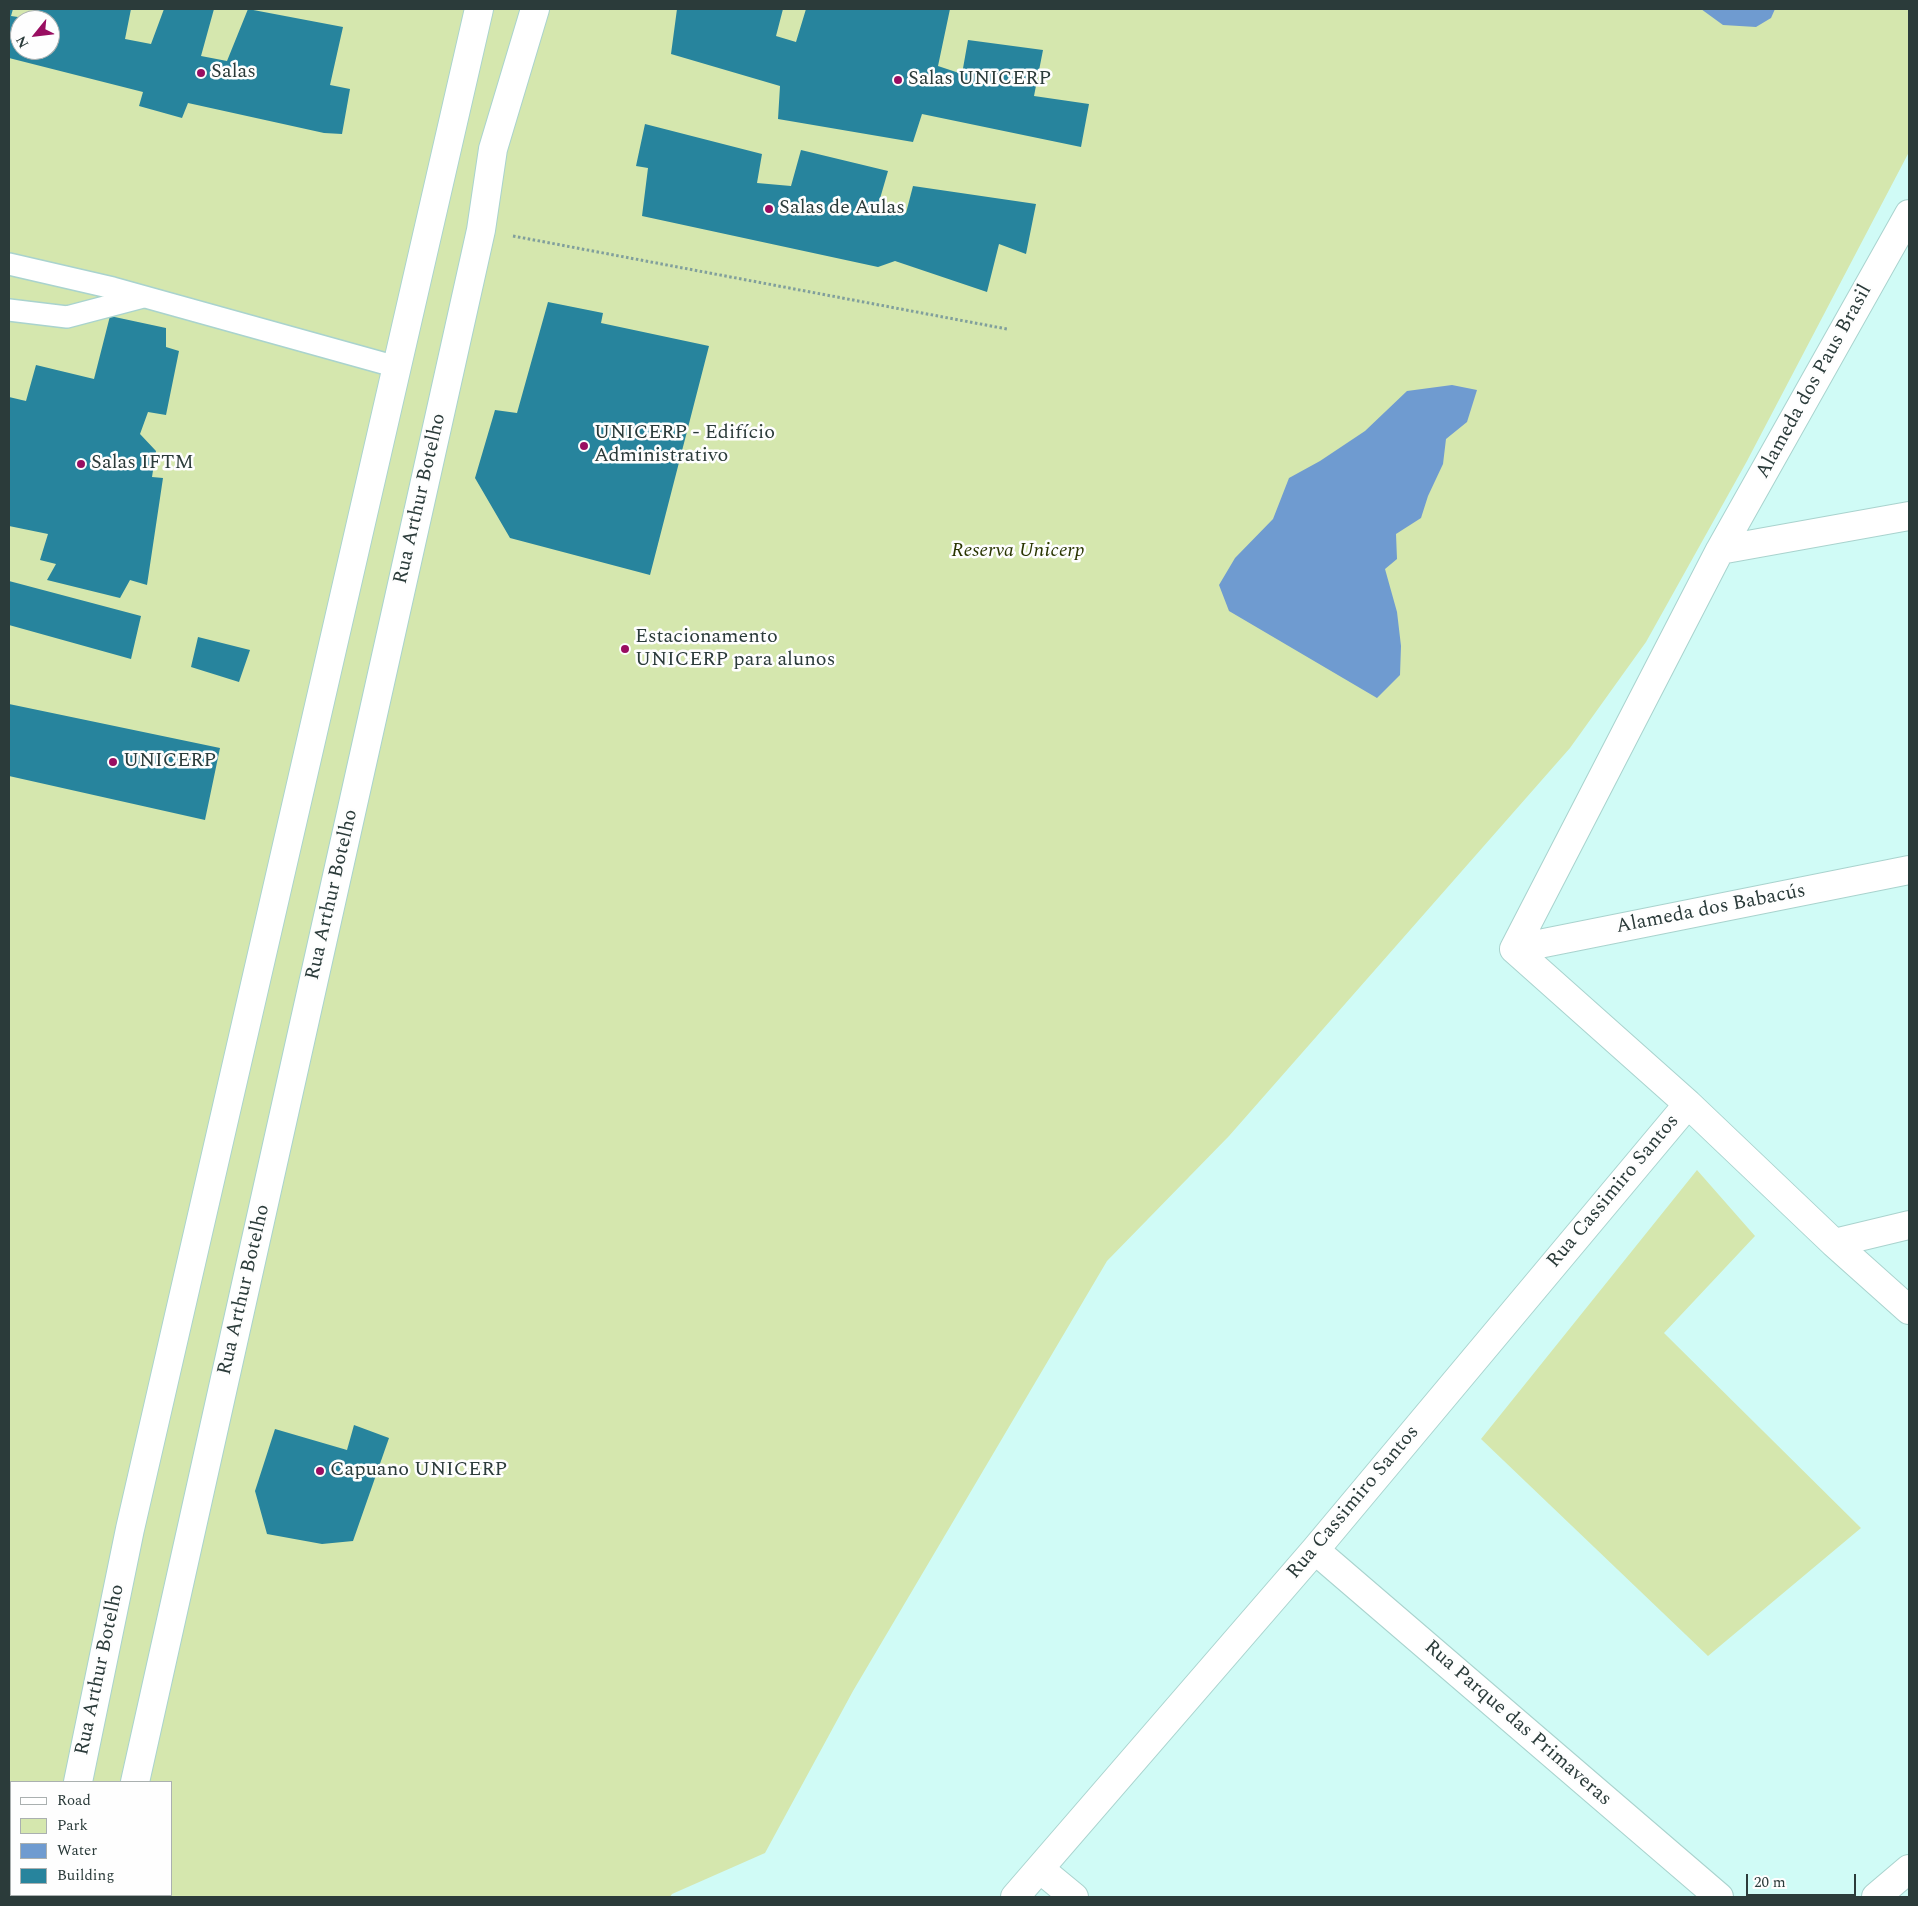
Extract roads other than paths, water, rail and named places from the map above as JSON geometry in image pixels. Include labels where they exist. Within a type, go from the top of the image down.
[{"type":"street","name":"Rua Arthur Botelho","points":[[78,1781],[130,1529],[479,9]]},
{"type":"street","name":"Rua Arthur Botelho","points":[[135,1781],[481,230],[493,149],[535,9]]},
{"type":"street","name":"Alameda dos Paus Brasil","points":[[1514,949],[1720,550],[1909,214]]},
{"type":"street","points":[[1720,550],[1909,516]]},
{"type":"street","name":"Alameda dos Babacús","points":[[1514,949],[1909,870]]},
{"type":"street","points":[[1514,949],[1688,1104],[1834,1243],[1909,1310]]},
{"type":"street","name":"Rua Cassimiro Santos","points":[[1015,1897],[1315,1550],[1688,1104]]},
{"type":"street","points":[[1834,1243],[1909,1225]]},
{"type":"street","name":"Rua Parque das Primaveras","points":[[1315,1550],[1718,1897]]},
{"type":"street","points":[[1040,1869],[1074,1897]]},
{"type":"street","points":[[1876,1897],[1909,1869]]},
{"type":"lane","points":[[9,264],[144,296],[397,367]]},
{"type":"lane","points":[[9,310],[67,317],[144,296]]},
{"type":"water","points":[[1701,9],[1775,9],[1771,18],[1756,27],[1723,25]]},
{"type":"water","points":[[1452,385],[1477,390],[1467,422],[1446,439],[1443,464],[1428,496],[1421,518],[1396,534],[1397,559],[1385,569],[1397,612],[1401,646],[1400,675],[1377,698],[1229,611],[1219,585],[1235,558],[1273,519],[1289,478],[1320,461],[1365,431],[1407,391]]},
{"type":"place","name":"Salas","points":[[201,73]]},
{"type":"place","name":"Salas UNICERP","points":[[898,80]]},
{"type":"place","name":"Salas de Aulas","points":[[769,209]]},
{"type":"place","name":"UNICERP - Edifício Administrativo","points":[[584,446]]},
{"type":"place","name":"Salas IFTM","points":[[81,464]]},
{"type":"place","name":"Estacionamento UNICERP para alunos","points":[[625,649]]},
{"type":"place","name":"UNICERP","points":[[113,762]]},
{"type":"place","name":"Capuano UNICERP","points":[[320,1471]]},
{"type":"park label","name":"Reserva Unicerp","points":[[1018,552]]}]
